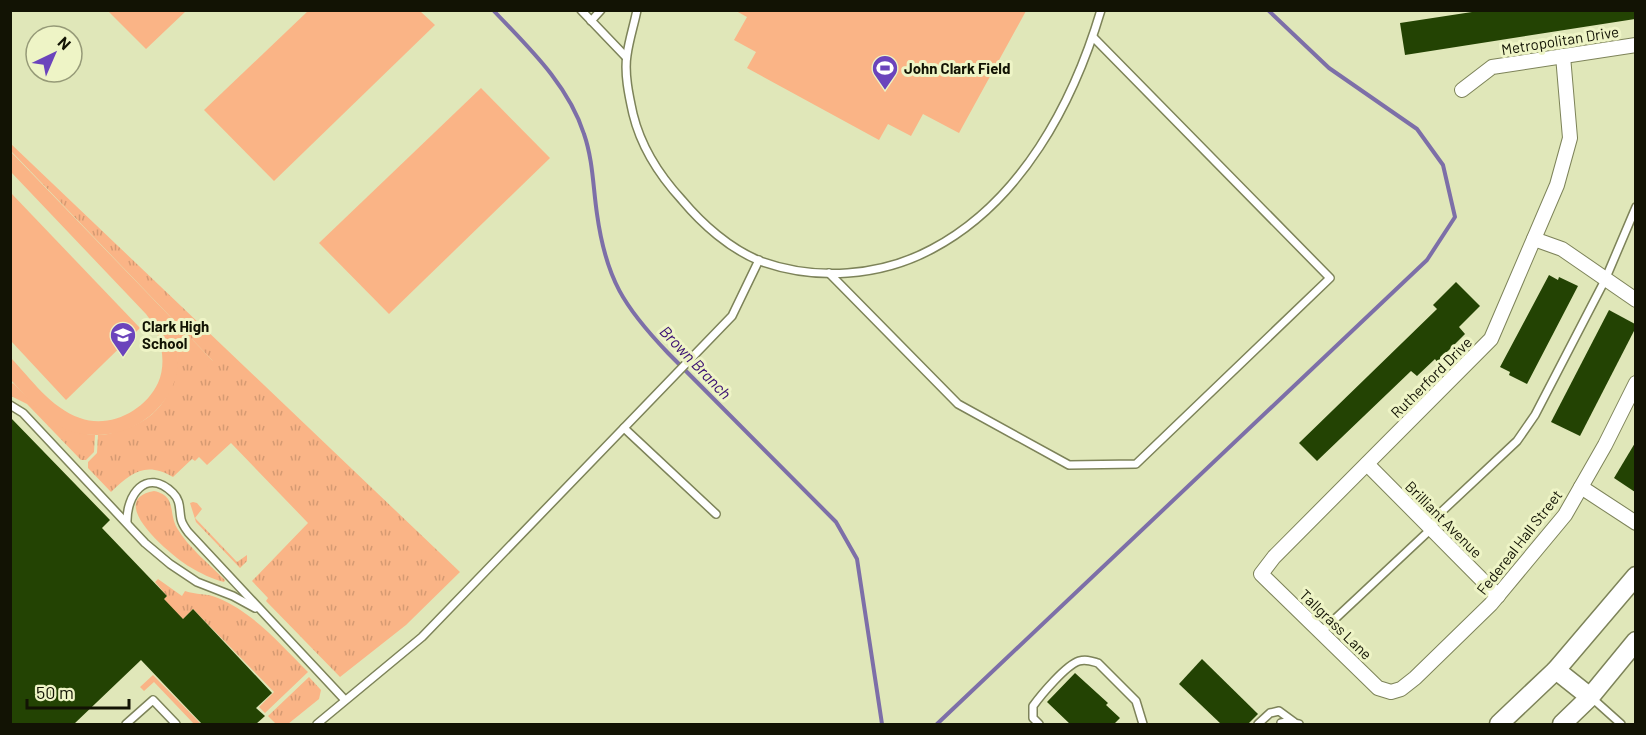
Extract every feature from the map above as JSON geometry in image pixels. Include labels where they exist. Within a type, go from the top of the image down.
[{"type":"street","name":"Metropolitan Drive","points":[[1462,90],[1492,67],[1635,45]]},
{"type":"street","name":"Rutherford Drive","points":[[1261,574],[1274,556],[1491,339],[1557,185],[1570,138],[1563,56]]},
{"type":"street","points":[[1534,239],[1562,249],[1635,300]]},
{"type":"street","name":"Federeal Hall Street","points":[[1391,692],[1401,689],[1415,678],[1498,596],[1565,515],[1605,445],[1635,383]]},
{"type":"street","name":"Brilliant Avenue","points":[[1366,464],[1498,596]]},
{"type":"street","points":[[1581,487],[1635,523]]},
{"type":"street","name":"Tallgrass Lane","points":[[1261,574],[1378,688],[1391,692]]},
{"type":"street","points":[[1499,724],[1556,670],[1635,576]]},
{"type":"street","points":[[1562,724],[1590,697],[1635,641]]},
{"type":"street","points":[[1556,670],[1590,697]]},
{"type":"lane","points":[[581,10],[626,57]]},
{"type":"lane","points":[[591,21],[601,10]]},
{"type":"lane","points":[[636,10],[626,57],[630,97],[636,124],[659,171],[688,208],[736,247],[759,260],[784,268],[829,273],[877,270],[898,264],[948,240],[982,214],[1017,177],[1052,128],[1072,91],[1101,10]]},
{"type":"lane","points":[[829,273],[958,404],[1069,465],[1136,464],[1330,278],[1093,36]]},
{"type":"lane","points":[[1321,632],[1431,529],[1438,516],[1516,441],[1535,415],[1605,280],[1635,207]]},
{"type":"lane","points":[[316,724],[422,637],[732,316],[759,260]]},
{"type":"lane","points":[[10,405],[23,413],[127,523],[170,564],[197,582],[233,596],[260,610]]},
{"type":"lane","points":[[624,428],[716,514]]},
{"type":"lane","points":[[127,523],[128,503],[138,487],[152,483],[163,486],[174,494],[180,505],[181,521],[188,532],[345,700]]},
{"type":"lane","points":[[1039,724],[1033,717],[1033,706],[1069,666],[1082,660],[1090,660],[1098,663],[1136,701],[1143,724]]},
{"type":"lane","points":[[1590,697],[1621,724]]},
{"type":"lane","points":[[126,724],[153,700],[176,724]]},
{"type":"lane","points":[[1258,724],[1270,713],[1279,711],[1297,723]]},
{"type":"lane","points":[[1281,723],[1297,723]]},
{"type":"green space","points":[[108,11],[186,11],[146,49]]},
{"type":"green space","points":[[308,11],[420,11],[435,25],[274,181],[204,110]]},
{"type":"green space","name":"John Clark Field","points":[[736,11],[1026,11],[959,133],[923,114],[911,136],[888,124],[879,140],[747,68],[756,52],[734,40],[747,17]]},
{"type":"green space","points":[[481,88],[550,158],[389,314],[319,243]]},
{"type":"green space","points":[[10,143],[460,572],[406,625],[340,677],[266,601],[268,598],[252,581],[308,523],[231,443],[207,465],[199,457],[195,461],[192,459],[173,477],[154,470],[139,471],[125,479],[111,492],[88,468],[88,462],[97,453],[98,435],[135,425],[157,410],[174,376],[178,347],[213,361],[11,151]]},
{"type":"green space","points":[[10,151],[213,361],[202,372],[178,348],[176,376],[167,396],[157,410],[144,421],[128,429],[95,435],[78,433],[61,427],[41,412],[11,380],[11,358],[42,392],[60,407],[80,418],[103,421],[125,415],[144,402],[158,383],[162,356],[159,338],[146,314],[11,172]]},
{"type":"green space","points":[[11,193],[140,328],[66,400],[11,341]]},
{"type":"green space","points":[[13,383],[40,410],[59,424],[82,433],[95,435],[94,452],[86,460],[81,460],[27,404],[11,396]]},
{"type":"green space","points":[[154,491],[166,497],[171,505],[177,528],[193,549],[225,580],[224,582],[202,574],[181,561],[146,529],[138,516],[136,505],[140,496]]},
{"type":"green space","points":[[193,502],[202,509],[195,518],[237,562],[247,555],[247,561],[240,568],[196,522],[190,503]]},
{"type":"green space","points":[[158,579],[182,596],[185,591],[214,596],[231,604],[266,630],[308,672],[265,713],[259,707],[274,692],[193,609],[183,619],[160,603],[167,596],[155,582]]},
{"type":"green space","points":[[153,675],[201,724],[194,724],[154,682],[144,691],[140,687]]},
{"type":"green space","points":[[309,677],[321,690],[319,699],[288,724],[276,724],[268,716]]},
{"type":"building","points":[[1485,10],[1635,10],[1635,19],[1405,55],[1400,23]]},
{"type":"building","points":[[1549,275],[1578,286],[1527,384],[1509,375],[1510,372],[1500,367]]},
{"type":"building","points":[[1456,282],[1480,306],[1459,327],[1465,334],[1437,362],[1435,359],[1417,376],[1411,371],[1317,461],[1299,443],[1437,309],[1433,305]]},
{"type":"building","points":[[1609,310],[1635,324],[1635,329],[1580,436],[1551,422]]},
{"type":"building","points":[[10,417],[110,520],[102,528],[167,596],[164,599],[183,619],[193,609],[272,693],[256,708],[265,716],[256,724],[202,724],[141,660],[74,724],[10,724]]},
{"type":"building","points":[[1635,443],[1635,492],[1614,478]]},
{"type":"building","points":[[1202,659],[1258,714],[1248,724],[1221,724],[1179,684]]},
{"type":"building","points":[[1075,673],[1108,703],[1106,705],[1120,718],[1114,724],[1070,724],[1047,702]]},
{"type":"waterway","name":"Brown Branch","points":[[493,10],[546,67],[577,116],[589,154],[601,237],[619,291],[640,321],[668,353],[836,522],[857,559],[882,724]]},
{"type":"waterway","points":[[937,724],[1427,260],[1455,217],[1443,165],[1417,129],[1329,68],[1268,10]]},
{"type":"place","name":"John Clark Field","points":[[885,91]]},
{"type":"place","name":"Clark High School","points":[[123,358]]}]
